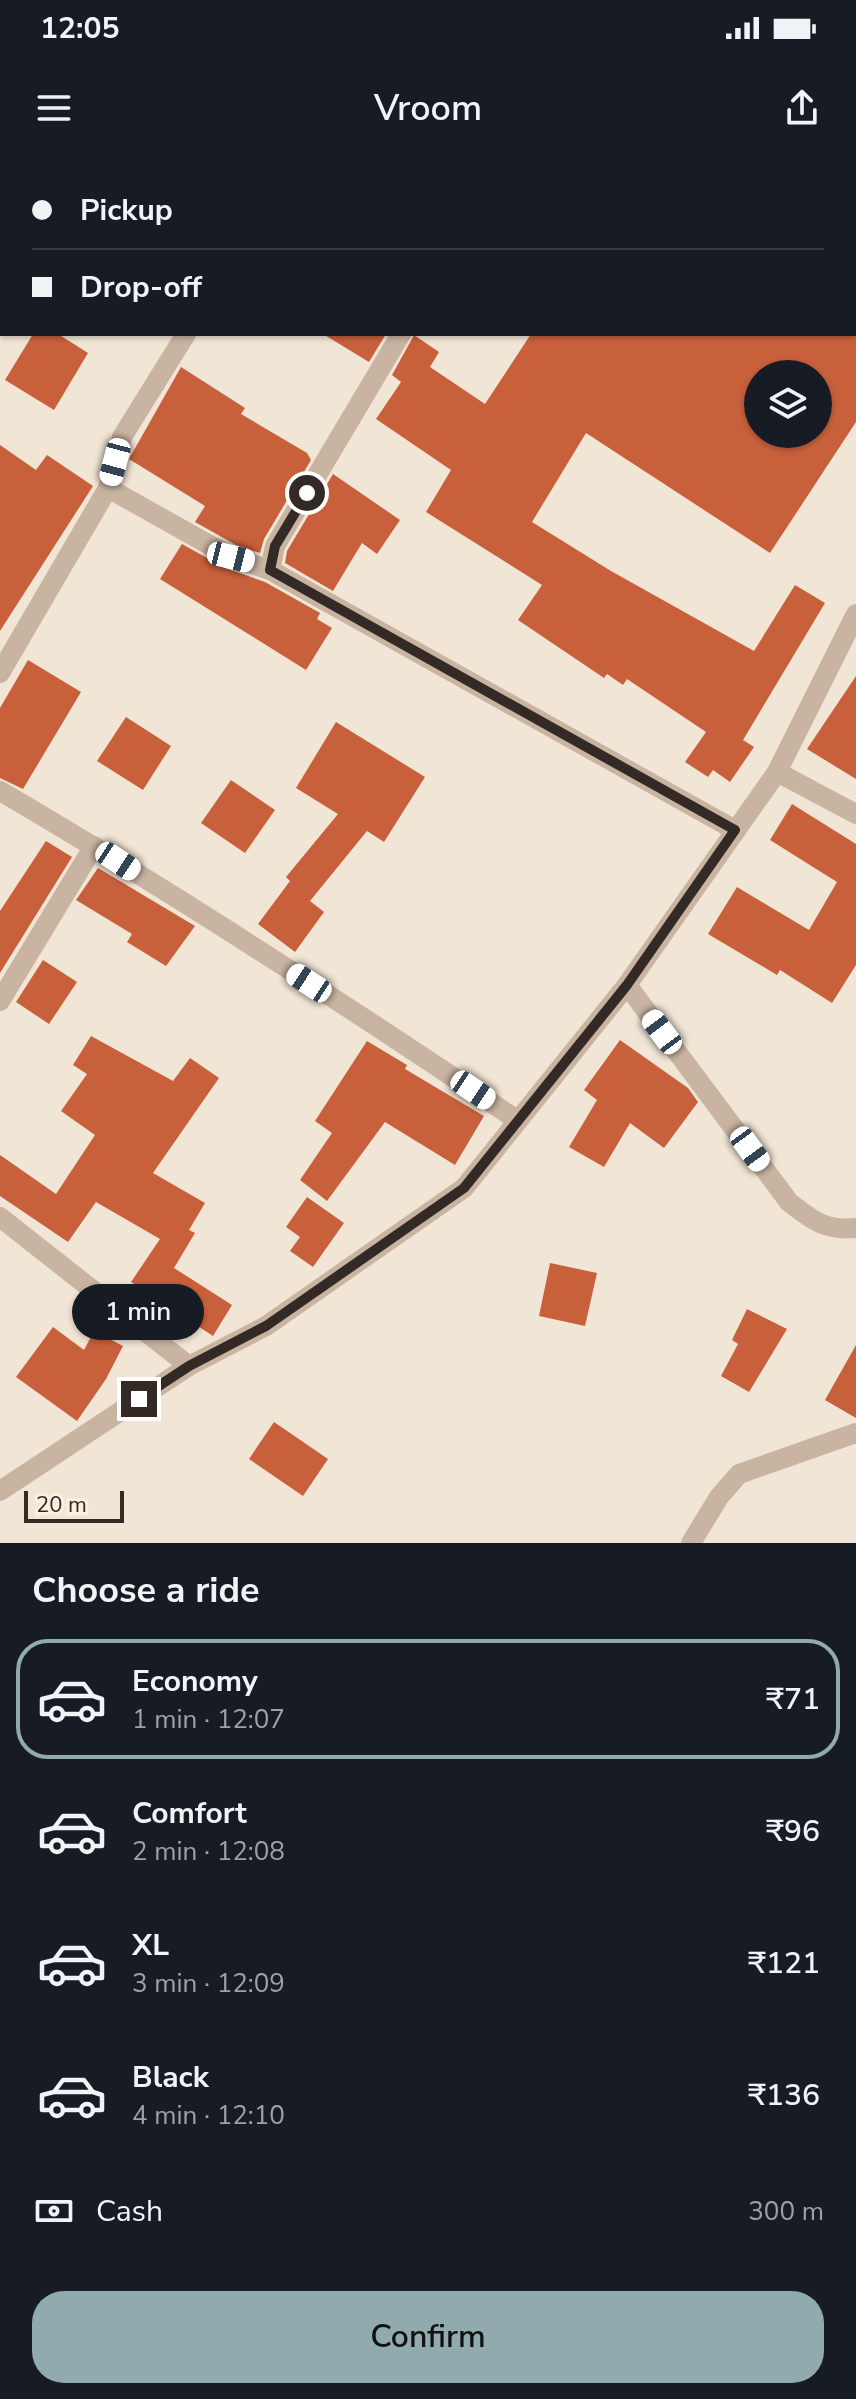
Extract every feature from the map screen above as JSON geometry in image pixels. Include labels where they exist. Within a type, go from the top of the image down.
[{"type":"street","points":[[0,673],[108,488],[122,437],[185,336]]},
{"type":"street","points":[[270,570],[275,546],[400,336]]},
{"type":"street","points":[[108,488],[231,557],[270,570],[735,830]]},
{"type":"street","points":[[0,1491],[189,1366],[266,1326],[464,1188],[627,985],[777,772],[856,614]]},
{"type":"street","points":[[777,772],[856,814]]},
{"type":"street","points":[[0,791],[94,846],[394,1037],[517,1120]]},
{"type":"street","points":[[0,1001],[94,846]]},
{"type":"street","points":[[627,985],[789,1202],[816,1224],[833,1230],[856,1228]]},
{"type":"street","points":[[0,1217],[189,1366]]},
{"type":"street","points":[[691,1543],[719,1497],[739,1474],[856,1433]]},
{"type":"building","points":[[32,336],[61,336],[88,353],[54,410],[5,380]]},
{"type":"building","points":[[326,336],[385,336],[369,362]]},
{"type":"building","points":[[413,336],[439,352],[430,367],[485,404],[530,336],[856,336],[856,422],[770,553],[586,433],[532,522],[611,571],[754,651],[795,585],[825,603],[743,740],[754,747],[730,782],[713,770],[708,777],[685,762],[706,732],[627,679],[623,685],[607,674],[604,678],[518,620],[542,585],[426,512],[451,470],[376,419],[401,382],[392,375]]},
{"type":"building","points":[[181,367],[245,408],[241,414],[307,453],[311,460],[264,539],[260,553],[236,545],[195,522],[205,506],[129,459]]},
{"type":"building","points":[[0,445],[36,470],[47,455],[93,486],[0,631]]},
{"type":"building","points":[[333,474],[400,520],[377,554],[362,543],[333,591],[285,563],[287,551]]},
{"type":"building","points":[[182,544],[225,568],[265,582],[320,613],[317,619],[332,628],[306,670],[160,579]]},
{"type":"building","points":[[28,660],[81,692],[23,789],[0,778],[0,708]]},
{"type":"building","points":[[856,676],[856,779],[807,749]]},
{"type":"building","points":[[126,717],[171,746],[143,790],[97,761]]},
{"type":"building","points":[[336,722],[425,777],[384,842],[367,831],[310,901],[324,912],[295,952],[258,924],[290,881],[286,877],[338,814],[296,788]]},
{"type":"building","points":[[231,780],[275,810],[245,853],[201,823]]},
{"type":"building","points":[[792,804],[856,844],[856,965],[832,1003],[780,970],[777,975],[708,934],[737,887],[809,930],[837,882],[770,840]]},
{"type":"building","points":[[46,841],[72,857],[0,973],[0,911]]},
{"type":"building","points":[[98,868],[195,926],[166,966],[127,942],[132,934],[76,900]]},
{"type":"building","points":[[43,960],[77,982],[49,1024],[16,1002]]},
{"type":"building","points":[[91,1036],[173,1081],[190,1058],[219,1078],[153,1173],[205,1203],[189,1230],[195,1233],[174,1268],[232,1305],[213,1336],[131,1282],[160,1239],[96,1202],[68,1242],[0,1196],[0,1155],[56,1194],[95,1135],[61,1111],[87,1074],[73,1065]]},
{"type":"building","points":[[620,1040],[688,1088],[698,1102],[664,1148],[630,1123],[604,1167],[569,1147],[597,1100],[584,1090]]},
{"type":"building","points":[[367,1041],[407,1065],[405,1069],[484,1116],[455,1165],[385,1122],[327,1201],[300,1180],[332,1133],[315,1121]]},
{"type":"building","points":[[307,1197],[344,1223],[313,1267],[290,1251],[300,1237],[286,1227]]},
{"type":"building","points":[[550,1263],[597,1273],[585,1326],[539,1316]]},
{"type":"building","points":[[747,1309],[787,1329],[749,1392],[721,1376],[738,1344],[732,1340]]},
{"type":"building","points":[[53,1327],[84,1350],[94,1331],[123,1346],[106,1379],[77,1421],[16,1377]]},
{"type":"building","points":[[856,1345],[856,1418],[825,1400]]},
{"type":"building","points":[[274,1422],[328,1459],[303,1496],[249,1459]]},
{"type":"route","points":[[139,1399],[189,1366],[266,1326],[464,1188],[627,985],[735,830],[270,570],[275,546],[307,493]]}]
